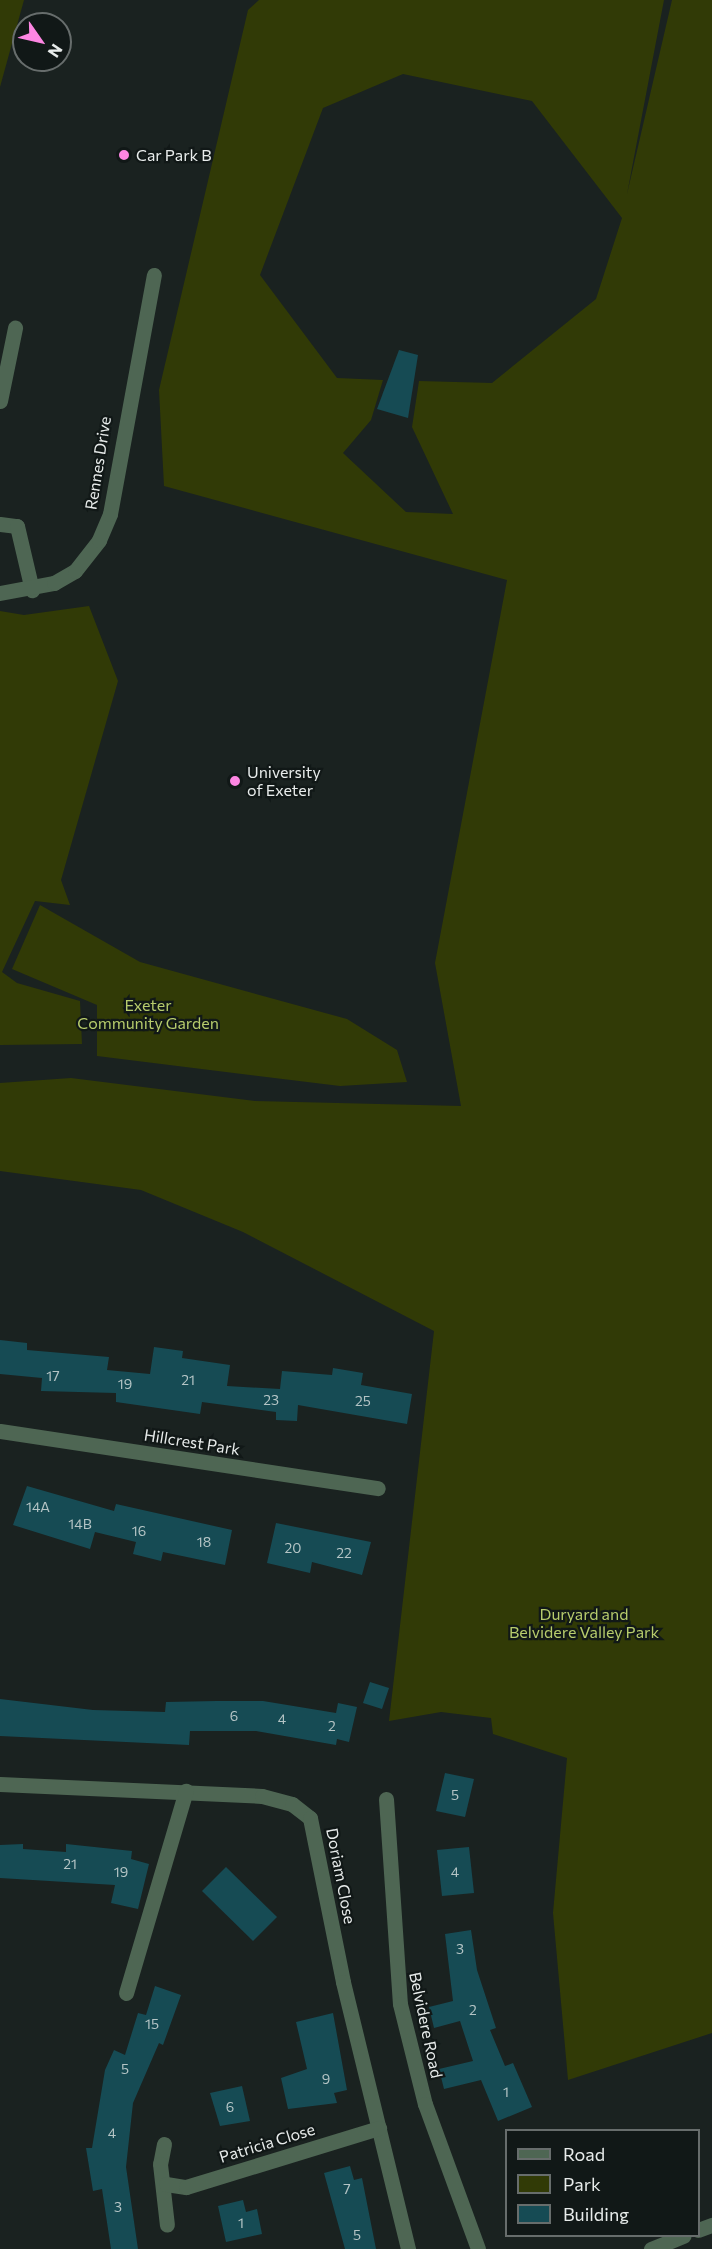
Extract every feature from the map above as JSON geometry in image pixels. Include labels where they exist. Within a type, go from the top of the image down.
[{"type":"street","name":"Rennes Drive","points":[[0,593],[32,590],[75,571],[88,558],[110,514],[154,275]]},
{"type":"street","points":[[0,401],[15,328]]},
{"type":"street","points":[[0,524],[17,526],[32,590]]},
{"type":"street","name":"Hillcrest Park","points":[[0,1431],[378,1488]]},
{"type":"street","name":"Doriam Close","points":[[0,1784],[262,1796],[292,1804],[310,1818],[408,2249]]},
{"type":"street","points":[[126,1993],[186,1791]]},
{"type":"street","name":"Belvidere Road","points":[[386,1799],[400,2004],[425,2104],[478,2249]]},
{"type":"street","name":"Patricia Close","points":[[166,2184],[186,2187],[379,2128]]},
{"type":"street","points":[[164,2145],[160,2164],[166,2184],[167,2225]]},
{"type":"street","points":[[651,2249],[678,2237]]},
{"type":"green space","points":[[0,0],[24,0],[21,12],[12,12],[12,44],[0,87]]},
{"type":"green space","name":"Duryard and Belvidere Valley Park","points":[[259,0],[664,0],[627,194],[672,0],[712,0],[712,2033],[568,2080],[553,1913],[567,1758],[493,1734],[491,1718],[441,1712],[389,1721],[434,1331],[243,1232],[141,1190],[0,1171],[0,1083],[71,1078],[255,1101],[461,1106],[435,963],[507,580],[164,486],[159,390],[248,10]],"holes":[[[403,74],[532,101],[622,218],[596,299],[492,383],[419,381],[412,427],[453,514],[406,512],[343,453],[371,420],[383,380],[337,378],[260,275],[323,108]]]},
{"type":"green space","points":[[89,606],[118,681],[61,880],[70,905],[35,901],[2,972],[17,983],[80,1001],[82,1044],[0,1045],[0,611],[24,615]]},
{"type":"green space","name":"Exeter Community Garden","points":[[40,905],[140,962],[347,1019],[397,1050],[407,1082],[340,1086],[97,1056],[97,1005],[12,969]]},
{"type":"building","points":[[399,350],[418,355],[408,418],[377,409]]},
{"type":"building","points":[[0,1340],[27,1343],[27,1350],[109,1357],[107,1370],[150,1374],[154,1347],[183,1351],[182,1358],[230,1365],[227,1386],[280,1389],[282,1371],[332,1375],[333,1368],[363,1373],[361,1385],[412,1394],[407,1424],[298,1405],[297,1421],[276,1420],[276,1412],[202,1402],[200,1414],[116,1402],[116,1393],[41,1391],[42,1378],[0,1374]]},
{"type":"building","points":[[27,1486],[114,1511],[116,1504],[232,1530],[225,1565],[163,1552],[161,1561],[133,1554],[136,1542],[95,1532],[90,1549],[13,1525]]},
{"type":"building","points":[[276,1523],[371,1542],[362,1575],[312,1562],[310,1573],[267,1563]]},
{"type":"building","points":[[370,1682],[389,1688],[382,1709],[363,1703]]},
{"type":"building","points":[[0,1699],[93,1710],[165,1712],[166,1702],[263,1701],[336,1713],[338,1703],[357,1707],[349,1742],[337,1739],[336,1745],[256,1731],[190,1731],[189,1745],[0,1736]]},
{"type":"building","points":[[445,1773],[474,1779],[465,1817],[436,1811]]},
{"type":"building","points":[[23,1844],[23,1849],[66,1852],[66,1844],[132,1851],[131,1859],[149,1864],[138,1909],[111,1903],[115,1885],[0,1878],[0,1845]]},
{"type":"building","points":[[469,1847],[474,1893],[442,1896],[437,1850]]},
{"type":"building","points":[[226,1867],[277,1917],[253,1941],[202,1891]]},
{"type":"building","points":[[471,1930],[477,1970],[496,2028],[490,2030],[505,2066],[513,2063],[532,2107],[498,2121],[481,2080],[444,2089],[439,2069],[473,2061],[460,2021],[434,2028],[429,2007],[453,2001],[445,1934]]},
{"type":"building","points":[[155,1986],[181,1995],[163,2045],[159,2043],[133,2103],[126,2167],[138,2249],[111,2249],[102,2189],[93,2191],[86,2148],[92,2148],[105,2070],[114,2050],[125,2055],[138,2013],[146,2015]]},
{"type":"building","points":[[333,2013],[347,2090],[334,2093],[337,2103],[288,2109],[281,2078],[307,2069],[296,2022]]},
{"type":"building","points":[[242,2086],[250,2121],[220,2126],[210,2093]]},
{"type":"building","points":[[350,2166],[354,2180],[362,2178],[376,2249],[345,2249],[324,2173]]},
{"type":"building","points":[[243,2200],[246,2212],[257,2209],[262,2234],[226,2242],[218,2206]]},
{"type":"place","name":"Car Park B","points":[[124,155]]},
{"type":"place","name":"University of Exeter","points":[[235,781]]}]
